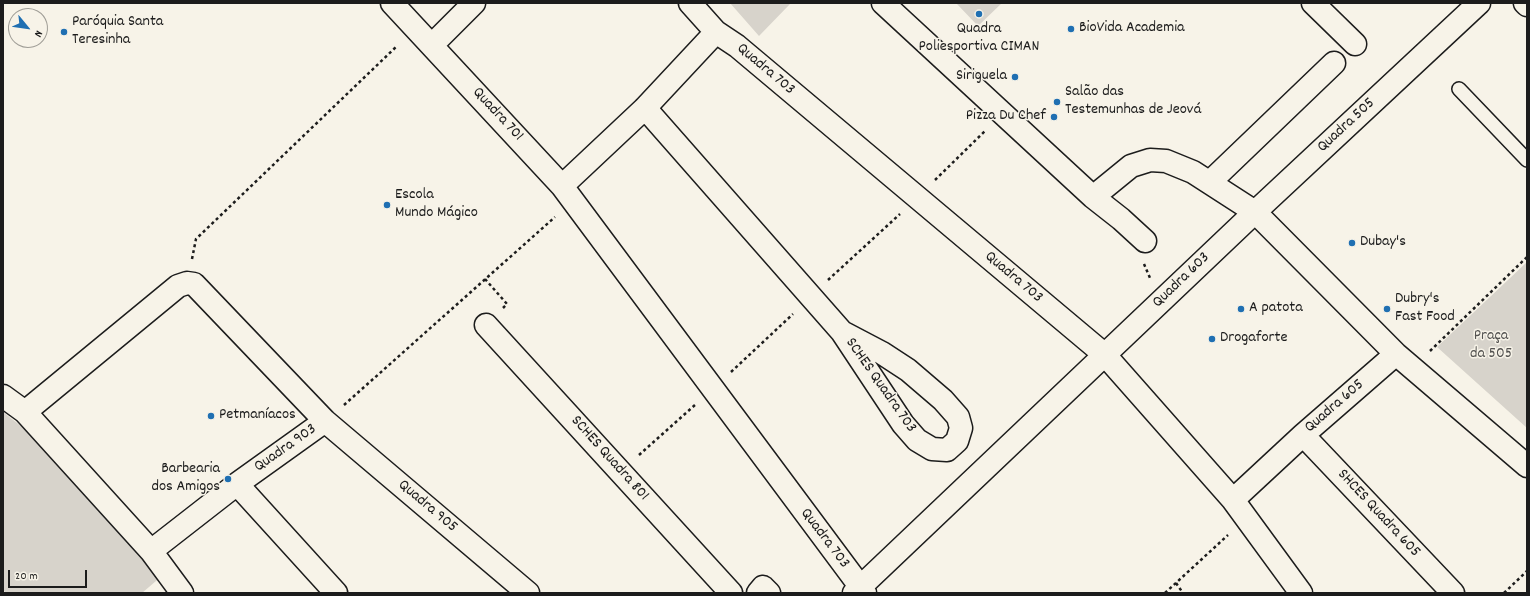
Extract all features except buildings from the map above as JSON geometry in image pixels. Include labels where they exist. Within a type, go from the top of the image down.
[{"type":"street","name":"Quadra 701","points":[[392,3],[568,193]]},
{"type":"street","points":[[432,45],[474,3]]},
{"type":"street","points":[[568,193],[716,32],[690,3]]},
{"type":"street","points":[[884,3],[1093,197],[1146,241]]},
{"type":"street","points":[[1313,3],[1355,44]]},
{"type":"street","name":"Quadra 505","points":[[1255,212],[1479,3]]},
{"type":"street","name":"Quadra 703","points":[[568,193],[860,591],[1105,355],[737,46],[716,32]]},
{"type":"street","points":[[1210,182],[1334,64]]},
{"type":"street","name":"SCHES Quadra 703","points":[[645,108],[842,332],[916,440],[932,449],[947,450],[957,441],[961,428],[958,417],[943,400],[902,366],[882,353],[842,332]]},
{"type":"street","points":[[1093,197],[1131,166],[1150,160],[1166,161],[1192,172],[1210,182],[1255,212],[1404,361],[1527,466]]},
{"type":"street","name":"Quadra 603","points":[[1105,355],[1255,212]]},
{"type":"street","points":[[25,412],[178,286],[187,283]]},
{"type":"street","name":"Quadra 903","points":[[151,551],[237,484],[325,421],[201,290],[194,284],[187,283]]},
{"type":"street","name":"SCHES Quadra 801","points":[[486,325],[731,593]]},
{"type":"street","points":[[1105,355],[1233,500],[1301,593]]},
{"type":"street","name":"Quadra 605","points":[[1233,500],[1303,434],[1404,361]]},
{"type":"street","points":[[3,396],[25,412],[151,551],[182,593]]},
{"type":"street","name":"Quadra 905","points":[[325,421],[528,593]]},
{"type":"street","name":"SHCES Quadra 605","points":[[1303,434],[1453,593]]},
{"type":"street","points":[[237,484],[336,593]]},
{"type":"street","points":[[758,593],[763,587],[769,593]]},
{"type":"lane","points":[[1459,89],[1527,160]]},
{"type":"path","points":[[187,283],[196,240],[416,28]]},
{"type":"path","points":[[325,421],[568,193]]},
{"type":"path","points":[[1146,241],[1143,261],[1160,303]]},
{"type":"path","points":[[1404,361],[1527,257]]},
{"type":"path","points":[[1165,593],[1246,518]]},
{"type":"path","points":[[1504,593],[1527,572]]},
{"type":"path","points":[[1176,583],[1183,593]]},
{"type":"green space","points":[[730,3],[791,3],[759,36]]},
{"type":"green space","name":"Quadra Poliesportiva CIMAN","points":[[956,3],[1002,3],[978,26]]},
{"type":"green space","name":"Praça da 505","points":[[1527,262],[1527,428],[1437,347]]},
{"type":"green space","points":[[3,412],[26,430],[81,481],[163,575],[142,593],[6,593],[3,590]]},
{"type":"place","name":"Quadra Poliesportiva CIMAN","points":[[979,14]]},
{"type":"place","name":"BioVida Academia","points":[[1071,29]]},
{"type":"place","name":"Paróquia Santa Teresinha","points":[[64,32]]},
{"type":"place","name":"Siriguela","points":[[1015,77]]},
{"type":"place","name":"Salão das Testemunhas de Jeová","points":[[1057,102]]},
{"type":"place","name":"Pizza Du Chef","points":[[1054,117]]},
{"type":"place","name":"Escola Mundo Mágico","points":[[387,205]]},
{"type":"place","name":"Dubay's","points":[[1352,243]]},
{"type":"place","name":"A patota","points":[[1241,309]]},
{"type":"place","name":"Dubry's Fast Food","points":[[1387,309]]},
{"type":"place","name":"Drogaforte","points":[[1212,339]]},
{"type":"place","name":"Petmaníacos","points":[[211,416]]},
{"type":"place","name":"Barbearia dos Amigos","points":[[228,479]]}]
